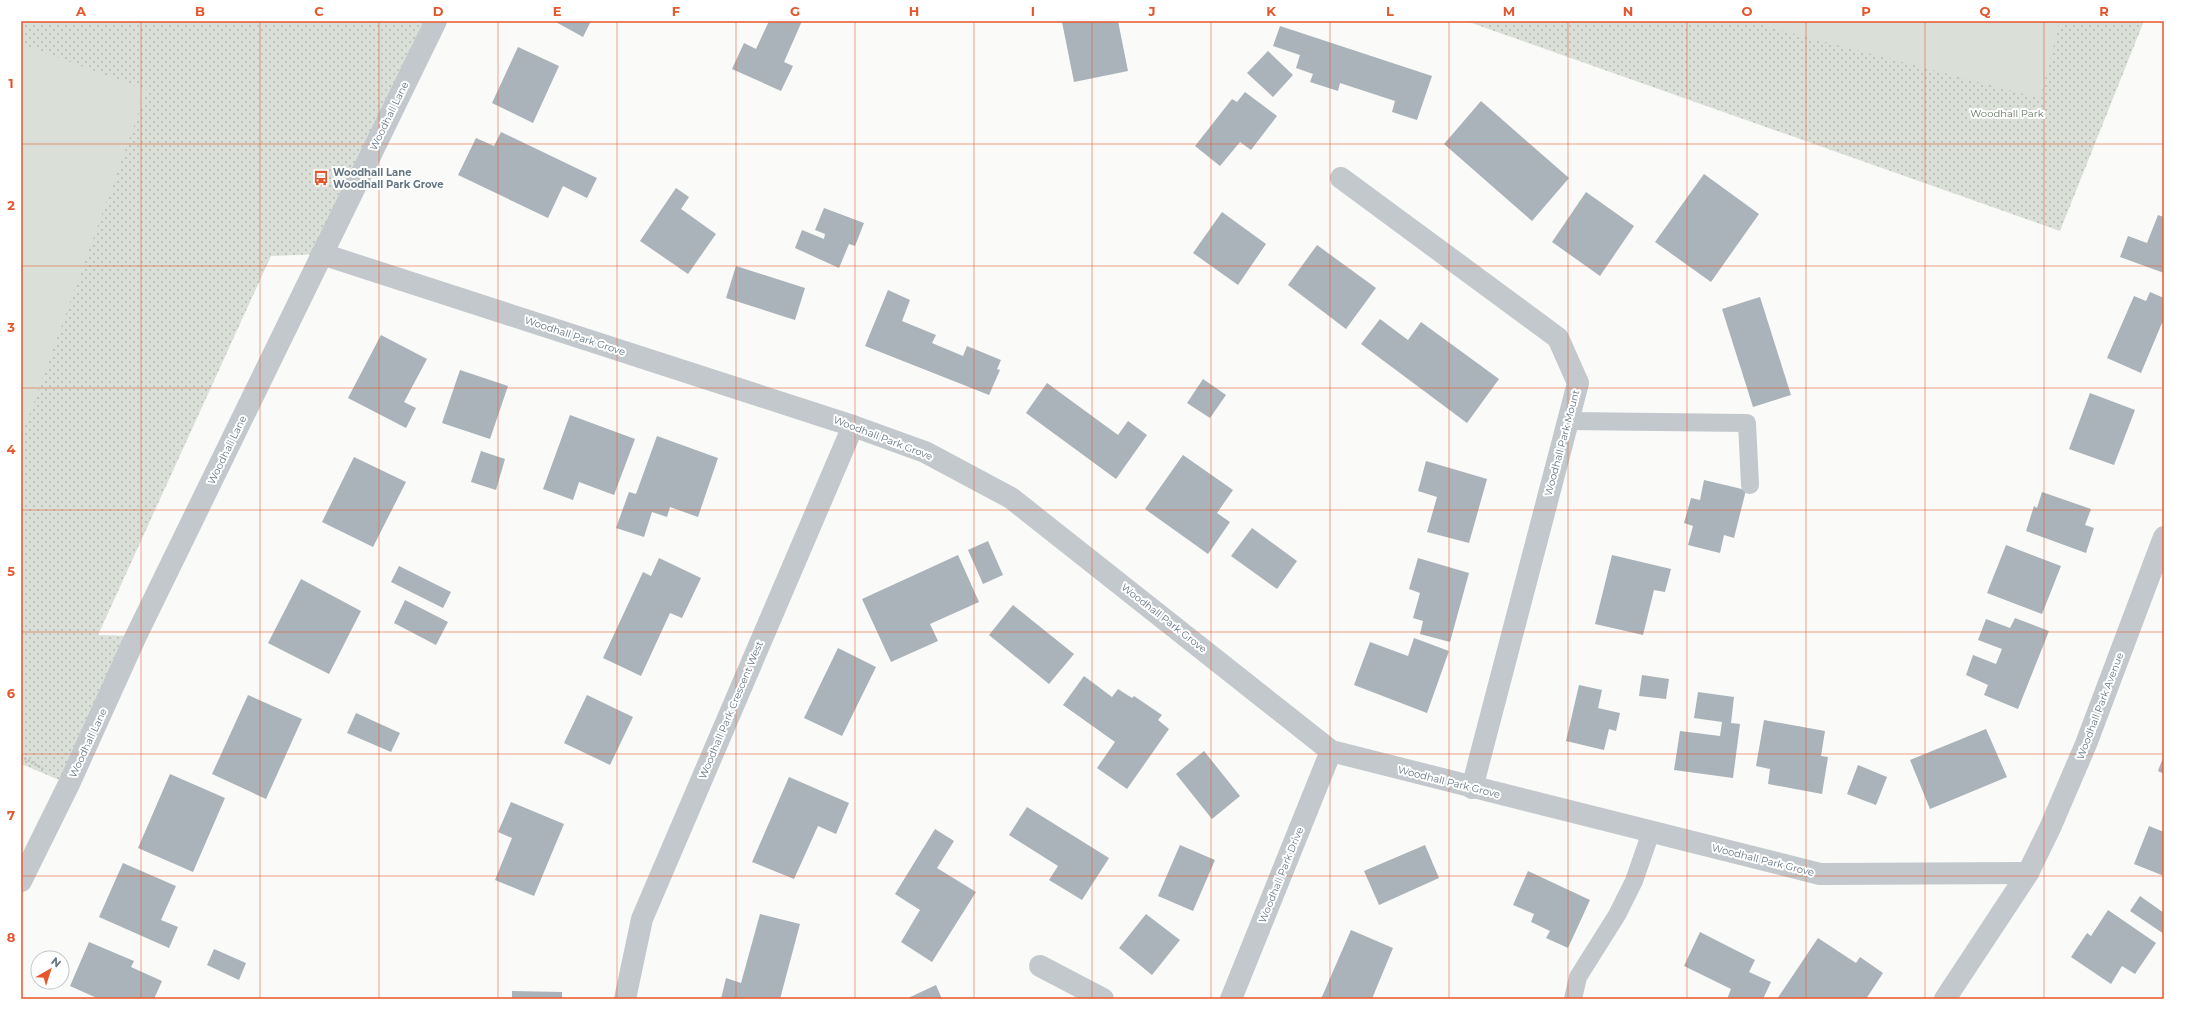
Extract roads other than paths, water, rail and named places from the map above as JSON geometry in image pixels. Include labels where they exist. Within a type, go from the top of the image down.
[{"type":"street","name":"Woodhall Lane","points":[[21,881],[69,784],[143,622],[436,21]]},
{"type":"street","name":"Woodhall Park Mount","points":[[1341,178],[1558,338],[1578,382],[1472,788]]},
{"type":"street","name":"Woodhall Park Grove","points":[[322,254],[853,426],[925,452],[1011,498],[1331,751],[1472,788],[1820,874],[2028,873]]},
{"type":"street","name":"Woodhall Park Crescent West","points":[[625,999],[642,919],[853,426]]},
{"type":"street","name":"Woodhall Park Avenue","points":[[1945,999],[2028,873],[2050,828],[2086,744],[2164,537]]},
{"type":"street","name":"Woodhall Park Drive","points":[[1231,999],[1331,751]]},
{"type":"street","points":[[1040,966],[1103,999]]},
{"type":"lane","points":[[1568,421],[1747,423],[1750,485]]},
{"type":"lane","points":[[1573,999],[1578,976],[1617,915],[1634,881],[1651,832]]},
{"type":"place","name":"Woodhall Lane Woodhall Park Grove","points":[[321,178]]},
{"type":"park label","name":"Woodhall Park","points":[[2007,113]]}]
